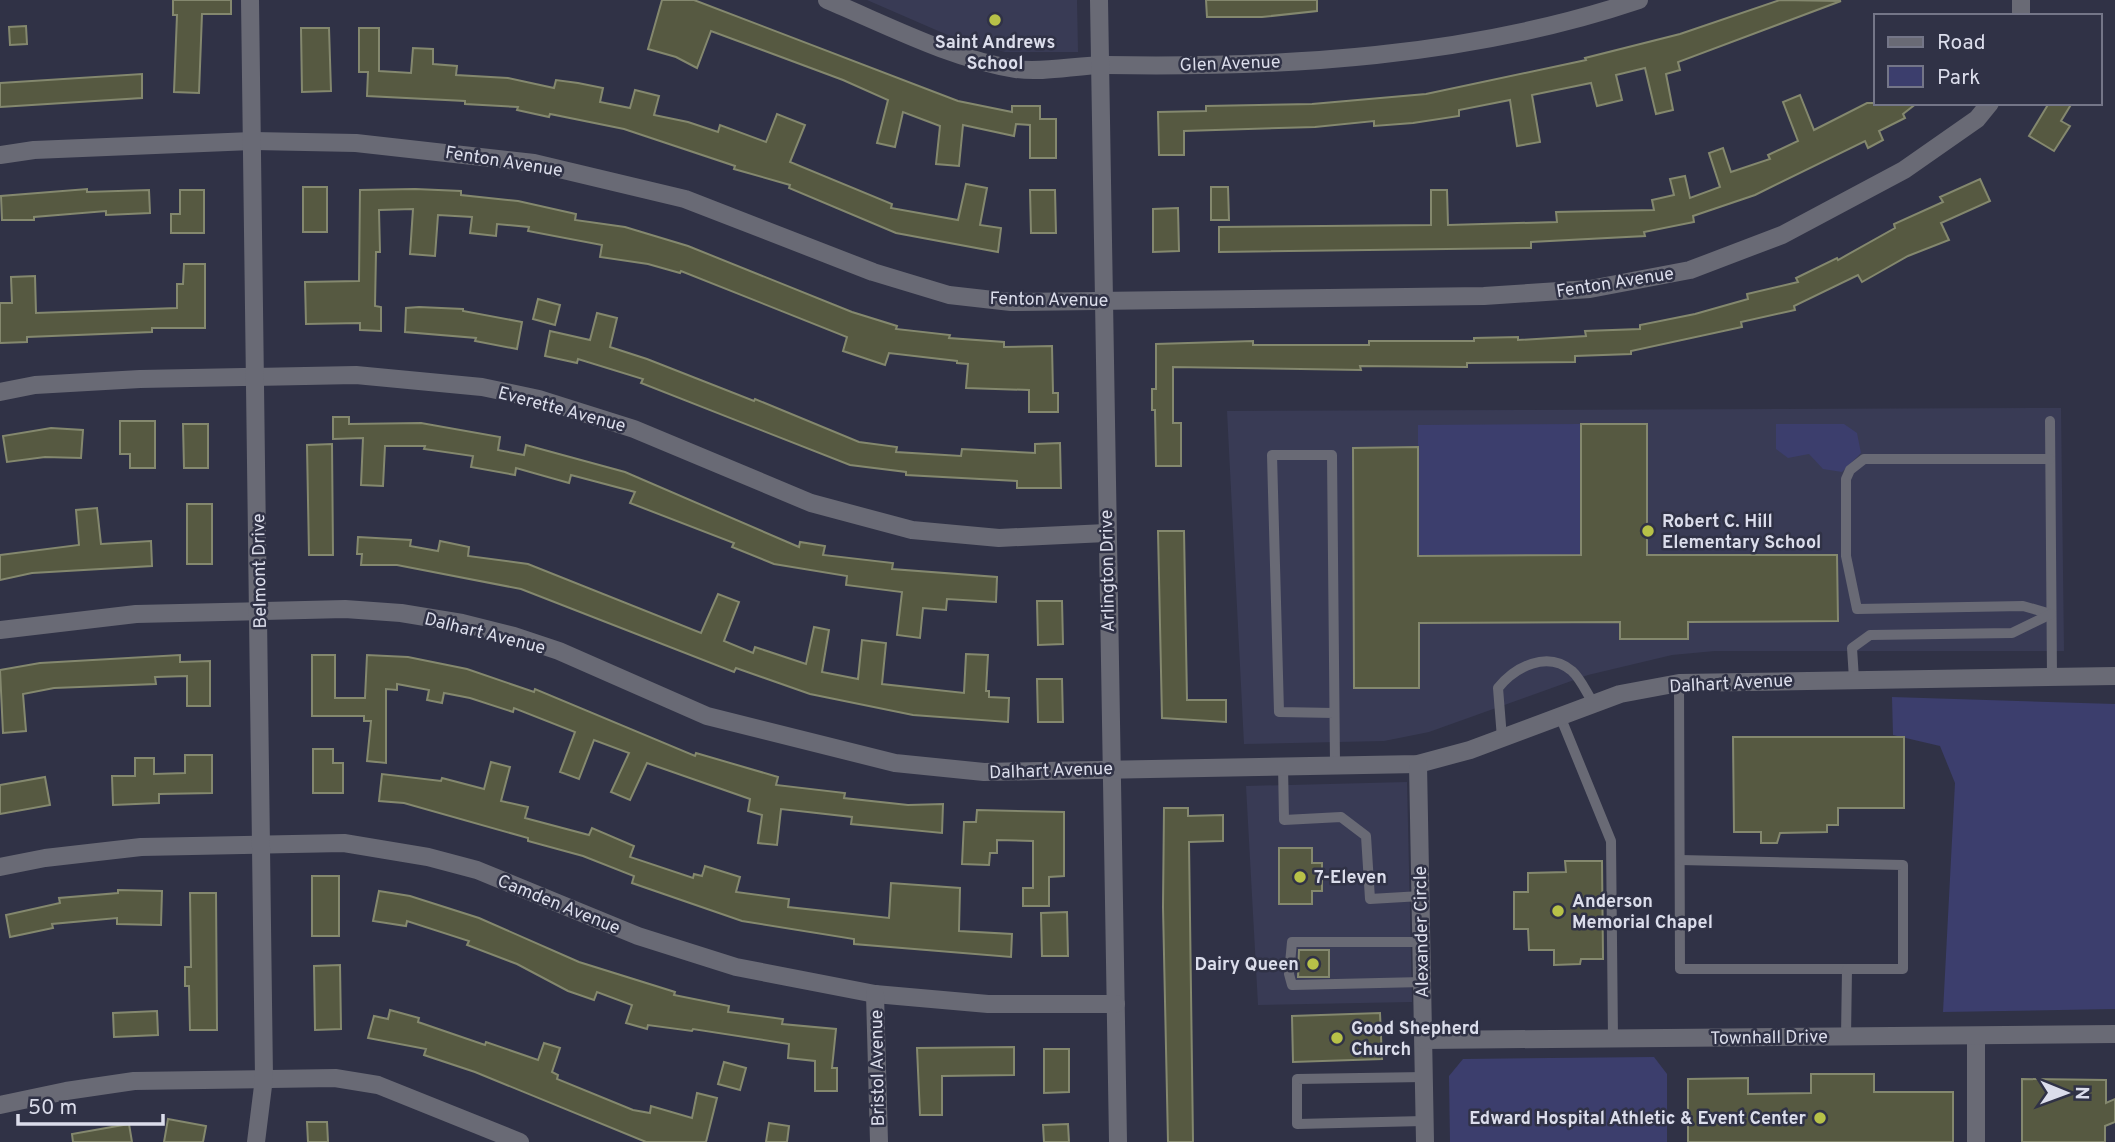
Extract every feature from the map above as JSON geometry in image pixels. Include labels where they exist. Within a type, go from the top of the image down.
[{"type":"street","name":"Belmont Drive","points":[[250,0],[263,844],[264,1078],[256,1142]]},
{"type":"street","name":"Glen Avenue","points":[[827,0],[960,54],[1017,69],[1356,57],[1435,47],[1516,32],[1639,0]]},
{"type":"street","name":"Arlington Drive","points":[[1099,0],[1118,1142]]},
{"type":"street","name":"Fenton Avenue","points":[[0,155],[34,150],[252,141],[356,143],[534,163],[685,199],[873,272],[949,295],[1011,302],[1484,296],[1590,289],[1690,270],[1782,234],[1904,170],[1977,119],[1988,105]]},
{"type":"street","name":"Everette Avenue","points":[[0,393],[34,385],[255,376],[356,375],[482,387],[539,399],[634,429],[810,503],[912,530],[999,538],[1106,533]]},
{"type":"street","name":"Dalhart Avenue","points":[[0,630],[136,614],[345,609],[401,613],[462,622],[559,652],[707,716],[895,763],[984,772],[1418,764],[1502,738],[1620,694],[1679,683],[2115,676]]},
{"type":"street","name":"Alexander Circle","points":[[1418,764],[1425,1142]]},
{"type":"street","name":"Camden Avenue","points":[[0,867],[45,858],[141,847],[344,844],[428,857],[477,870],[638,936],[736,967],[875,994],[988,1004],[1116,1004]]},
{"type":"street","name":"Bristol Avenue","points":[[875,994],[878,1142]]},
{"type":"street","name":"Townhall Drive","points":[[1424,1040],[2115,1034]]},
{"type":"street","points":[[1976,1035],[1976,1142]]},
{"type":"street","points":[[0,1105],[66,1090],[134,1081],[335,1078],[378,1085],[520,1142]]},
{"type":"lane","points":[[2050,421],[2052,677]]},
{"type":"lane","points":[[1334,713],[1279,712],[1272,456],[1332,455],[1335,764]]},
{"type":"lane","points":[[2050,459],[1874,458],[1856,463],[1846,479],[1846,556],[1857,609],[2024,606],[2051,614]]},
{"type":"lane","points":[[1854,679],[1852,648],[1870,635],[2012,633],[2051,614]]},
{"type":"lane","points":[[1502,738],[1498,688],[1509,675],[1523,666],[1540,662],[1556,664],[1572,671],[1594,704]]},
{"type":"lane","points":[[1679,683],[1680,970],[1903,969],[1903,865],[1680,860]]},
{"type":"lane","points":[[1560,716],[1611,841],[1613,1039]]},
{"type":"lane","points":[[1283,765],[1284,820],[1341,817],[1366,836],[1370,898],[1421,896]]},
{"type":"lane","points":[[1422,942],[1292,942],[1289,974],[1292,985],[1423,982]]},
{"type":"lane","points":[[1846,1037],[1847,970]]},
{"type":"lane","points":[[1424,1077],[1297,1079],[1297,1124],[1424,1121]]},
{"type":"shaded area","name":"Saint Andrews School","points":[[867,0],[1077,0],[1078,52],[1005,52],[959,40]]},
{"type":"shaded area","name":"Robert C. Hill Elementary School","points":[[2061,408],[2064,651],[1715,651],[1672,655],[1588,675],[1429,732],[1384,741],[1244,744],[1227,411]]},
{"type":"shaded area","points":[[1407,782],[1412,1002],[1258,1005],[1246,786]]},
{"type":"green space","points":[[1581,424],[1581,555],[1418,556],[1418,425]]},
{"type":"green space","points":[[1776,424],[1844,424],[1857,433],[1861,453],[1842,472],[1823,469],[1809,454],[1788,458],[1776,449]]},
{"type":"green space","points":[[1892,697],[2115,704],[2115,1009],[1943,1012],[1955,783],[1940,746],[1893,735]]},
{"type":"green space","points":[[1654,1057],[1667,1074],[1667,1142],[1450,1142],[1449,1076],[1463,1059]]},
{"type":"building","points":[[173,0],[231,0],[231,14],[202,14],[199,93],[174,92],[177,15],[173,15]]},
{"type":"building","points":[[662,0],[694,0],[958,101],[1012,112],[1012,106],[1040,106],[1040,119],[1056,119],[1056,158],[1030,158],[1030,125],[1016,124],[1014,136],[963,125],[959,166],[936,164],[940,126],[903,112],[895,147],[877,143],[888,100],[843,80],[711,31],[697,68],[676,57],[648,49]]},
{"type":"building","points":[[1206,0],[1317,0],[1317,11],[1262,17],[1207,17]]},
{"type":"building","points":[[1780,0],[1841,1],[1678,62],[1680,70],[1666,74],[1673,110],[1656,114],[1645,68],[1616,75],[1622,100],[1597,106],[1591,83],[1532,95],[1540,142],[1517,146],[1510,100],[1459,110],[1459,116],[1413,123],[1374,126],[1374,121],[1315,127],[1184,131],[1184,155],[1159,155],[1158,112],[1206,111],[1206,106],[1312,104],[1426,94],[1586,60],[1585,58],[1680,34]]},
{"type":"building","points":[[26,26],[27,44],[10,45],[9,27]]},
{"type":"building","points":[[301,28],[329,28],[331,91],[302,92]]},
{"type":"building","points":[[359,28],[379,28],[379,71],[411,73],[413,48],[433,49],[433,64],[457,66],[456,75],[508,78],[554,88],[556,80],[578,83],[603,88],[600,102],[630,108],[635,90],[659,96],[654,115],[718,132],[720,125],[766,142],[777,114],[805,125],[790,162],[892,204],[891,208],[958,220],[966,184],[987,188],[980,225],[1001,228],[998,252],[896,233],[789,188],[790,185],[734,169],[735,166],[624,129],[550,114],[549,117],[517,110],[518,107],[465,104],[465,101],[367,96],[368,72],[359,72]]},
{"type":"building","points":[[142,74],[142,98],[0,107],[0,83]]},
{"type":"building","points":[[1800,95],[1814,130],[1867,103],[1914,105],[1903,114],[1905,118],[1879,131],[1883,140],[1868,148],[1865,141],[1755,195],[1693,216],[1694,222],[1644,232],[1645,236],[1531,242],[1531,248],[1219,252],[1219,227],[1431,225],[1431,190],[1447,190],[1448,225],[1557,222],[1556,212],[1654,210],[1652,200],[1674,195],[1670,179],[1685,176],[1690,198],[1720,187],[1709,153],[1723,148],[1731,172],[1770,159],[1768,155],[1798,141],[1783,102]]},
{"type":"building","points":[[2048,105],[2071,105],[2061,121],[2070,126],[2054,151],[2029,136]]},
{"type":"building","points":[[1980,179],[1990,201],[1941,223],[1949,240],[1908,256],[1862,282],[1858,275],[1794,306],[1795,310],[1741,322],[1742,327],[1631,351],[1631,354],[1575,356],[1575,362],[1467,363],[1467,367],[1360,366],[1361,370],[1173,367],[1173,423],[1181,423],[1181,466],[1156,466],[1152,389],[1156,389],[1156,344],[1253,341],[1253,345],[1369,345],[1369,341],[1474,341],[1474,338],[1518,337],[1518,340],[1586,336],[1585,331],[1640,329],[1640,325],[1695,314],[1748,299],[1747,294],[1798,282],[1796,278],[1837,258],[1838,260],[1895,228],[1894,224],[1943,202],[1940,197]]},
{"type":"building","points":[[303,187],[327,187],[327,232],[303,232]]},
{"type":"building","points":[[1211,187],[1228,187],[1229,220],[1211,220]]},
{"type":"building","points":[[87,189],[87,192],[149,190],[150,213],[106,215],[106,211],[34,217],[34,220],[2,220],[1,196]]},
{"type":"building","points":[[180,190],[204,190],[204,233],[171,233],[171,214],[180,214]]},
{"type":"building","points":[[360,190],[461,191],[461,195],[518,201],[576,214],[575,220],[625,227],[688,246],[852,312],[897,326],[896,329],[950,335],[949,338],[1004,342],[1004,347],[1052,346],[1053,393],[1058,393],[1058,412],[1029,412],[1029,390],[966,388],[968,364],[889,353],[885,365],[843,351],[847,337],[681,271],[680,273],[648,264],[600,257],[602,245],[528,231],[529,227],[497,224],[496,236],[470,233],[472,217],[438,215],[435,256],[410,254],[413,209],[379,210],[380,252],[376,252],[375,306],[381,307],[381,331],[360,330],[360,323],[306,324],[305,282],[359,281]]},
{"type":"building","points":[[1030,190],[1055,190],[1056,233],[1031,233]]},
{"type":"building","points":[[1178,208],[1179,251],[1153,252],[1153,209]]},
{"type":"building","points":[[184,264],[205,264],[205,328],[152,328],[152,332],[27,337],[27,342],[0,343],[0,303],[12,303],[11,277],[35,276],[36,313],[177,308],[177,284],[183,284]]},
{"type":"building","points":[[538,299],[560,305],[555,325],[533,319]]},
{"type":"building","points":[[406,308],[463,309],[522,322],[517,349],[475,341],[476,338],[405,332]]},
{"type":"building","points":[[597,313],[617,318],[610,347],[754,401],[755,399],[859,442],[897,447],[896,452],[961,456],[962,449],[1035,453],[1035,444],[1060,443],[1061,488],[1017,488],[1017,481],[906,475],[906,472],[850,465],[641,383],[643,379],[578,359],[577,363],[545,356],[550,331],[590,340]]},
{"type":"building","points":[[333,417],[349,417],[349,424],[421,423],[500,437],[498,450],[524,455],[526,445],[625,472],[799,547],[800,542],[825,546],[823,555],[893,563],[892,569],[997,577],[996,602],[947,599],[946,610],[923,608],[920,638],[897,635],[902,592],[846,585],[847,576],[774,564],[732,547],[734,543],[630,503],[635,492],[571,475],[569,483],[516,468],[515,475],[471,467],[473,456],[424,449],[425,446],[385,446],[383,486],[361,485],[363,438],[333,439]]},
{"type":"building","points":[[120,421],[155,421],[155,468],[130,468],[130,454],[120,454]]},
{"type":"building","points":[[183,424],[208,424],[208,468],[184,468]]},
{"type":"building","points":[[1581,424],[1647,424],[1647,555],[1837,555],[1838,621],[1688,622],[1688,639],[1620,639],[1620,622],[1419,623],[1419,688],[1354,688],[1353,448],[1418,447],[1418,556],[1581,555]]},
{"type":"building","points":[[51,428],[83,430],[81,458],[45,457],[7,462],[3,436]]},
{"type":"building","points":[[332,444],[333,555],[309,555],[307,445]]},
{"type":"building","points":[[187,504],[212,504],[212,564],[187,564]]},
{"type":"building","points":[[97,508],[101,544],[151,541],[152,566],[32,573],[0,580],[0,555],[79,545],[76,510]]},
{"type":"building","points":[[1158,531],[1184,531],[1187,700],[1226,700],[1226,722],[1162,718]]},
{"type":"building","points":[[358,537],[411,540],[410,546],[438,551],[440,541],[469,547],[468,556],[528,564],[701,633],[718,594],[739,602],[724,641],[753,653],[755,647],[806,664],[814,627],[829,630],[822,672],[858,679],[862,640],[886,643],[882,684],[964,693],[966,654],[988,655],[986,691],[989,691],[989,697],[1009,698],[1008,722],[913,715],[810,694],[736,668],[734,672],[521,589],[397,565],[361,565],[362,554],[357,554]]},
{"type":"building","points":[[1037,601],[1062,601],[1063,644],[1038,645]]},
{"type":"building","points":[[180,655],[180,662],[210,661],[210,706],[187,706],[187,676],[155,677],[156,684],[54,688],[23,694],[26,731],[3,733],[0,670],[40,663]]},
{"type":"building","points":[[312,655],[335,655],[335,698],[365,698],[367,655],[408,657],[467,669],[534,692],[535,689],[695,756],[696,753],[778,777],[776,785],[845,793],[844,798],[908,805],[943,804],[942,833],[851,824],[852,817],[781,809],[777,845],[758,843],[762,815],[748,811],[750,799],[647,763],[630,800],[611,792],[629,753],[594,740],[579,779],[560,772],[575,732],[514,708],[513,712],[470,698],[444,693],[442,703],[427,700],[429,690],[397,684],[397,690],[386,689],[386,763],[367,761],[371,721],[364,721],[364,716],[312,716]]},
{"type":"building","points":[[1037,679],[1062,679],[1063,722],[1038,722]]},
{"type":"building","points":[[1733,737],[1904,737],[1904,808],[1838,808],[1838,825],[1827,825],[1827,832],[1780,833],[1777,843],[1761,843],[1761,832],[1734,832]]},
{"type":"building","points":[[313,749],[333,749],[333,763],[343,763],[343,793],[313,793]]},
{"type":"building","points":[[185,755],[212,755],[212,793],[159,794],[159,803],[113,805],[112,776],[135,776],[135,758],[154,758],[154,774],[185,773]]},
{"type":"building","points":[[491,762],[510,767],[501,801],[528,807],[525,818],[589,835],[592,828],[634,846],[630,857],[693,878],[694,874],[702,876],[705,866],[740,877],[736,892],[789,899],[788,907],[889,918],[891,883],[960,888],[959,931],[1012,934],[1011,957],[854,944],[854,939],[742,921],[632,883],[634,876],[583,856],[404,803],[379,801],[382,774],[441,781],[442,778],[484,789]]},
{"type":"building","points":[[45,777],[50,805],[0,814],[0,785]]},
{"type":"building","points":[[1164,808],[1188,808],[1188,816],[1223,815],[1223,841],[1189,842],[1193,1142],[1168,1142],[1163,907]]},
{"type":"building","points":[[977,810],[1064,812],[1064,876],[1049,877],[1049,906],[1023,906],[1023,888],[1033,888],[1033,841],[997,840],[997,853],[990,853],[989,865],[962,864],[964,822],[976,822]]},
{"type":"building","name":"7-Eleven","points":[[1279,848],[1312,848],[1312,863],[1322,863],[1322,891],[1312,891],[1312,904],[1279,904]]},
{"type":"building","name":"Anderson Memorial Chapel","points":[[1565,861],[1602,861],[1603,959],[1581,959],[1580,964],[1554,965],[1554,950],[1529,950],[1528,929],[1514,929],[1514,892],[1528,892],[1528,873],[1566,872]]},
{"type":"building","points":[[312,876],[339,876],[339,936],[312,936]]},
{"type":"building","points":[[118,890],[162,891],[161,925],[117,924],[117,918],[52,924],[53,928],[10,937],[6,915],[60,903],[59,898],[118,893]]},
{"type":"building","points":[[379,891],[410,896],[479,918],[579,962],[675,992],[674,995],[729,1006],[728,1012],[783,1019],[782,1024],[836,1029],[832,1068],[837,1068],[837,1091],[815,1091],[815,1061],[788,1058],[789,1044],[693,1029],[648,1025],[647,1029],[626,1023],[632,1005],[597,992],[594,1000],[568,991],[517,964],[467,945],[469,941],[407,921],[406,926],[373,921]]},
{"type":"building","points":[[190,893],[216,893],[217,1030],[190,1030],[189,986],[185,986],[185,967],[191,967]]},
{"type":"building","points":[[1067,912],[1068,956],[1042,956],[1041,913]]},
{"type":"building","name":"Dairy Queen","points":[[1299,950],[1329,950],[1329,977],[1298,977]]},
{"type":"building","points":[[340,965],[341,1029],[315,1030],[314,966]]},
{"type":"building","points":[[390,1010],[419,1018],[418,1022],[485,1045],[486,1042],[538,1060],[544,1043],[560,1048],[552,1072],[558,1075],[557,1079],[633,1110],[650,1113],[651,1106],[692,1118],[697,1093],[717,1098],[706,1142],[646,1142],[475,1072],[424,1055],[426,1049],[368,1038],[374,1016],[388,1019]]},
{"type":"building","points":[[157,1011],[158,1035],[114,1037],[113,1013]]},
{"type":"building","name":"Good Shepherd Church","points":[[1380,1013],[1382,1059],[1293,1062],[1292,1016]]},
{"type":"building","points":[[1014,1047],[1014,1075],[942,1076],[942,1115],[920,1115],[917,1048]]},
{"type":"building","points":[[1044,1049],[1069,1049],[1069,1092],[1044,1093]]},
{"type":"building","points":[[724,1062],[746,1068],[740,1090],[718,1084]]},
{"type":"building","name":"Edward Hospital Athletic & Event Center","points":[[1811,1074],[1874,1074],[1874,1092],[1953,1092],[1953,1142],[1688,1142],[1688,1079],[1748,1078],[1748,1094],[1811,1093]]},
{"type":"building","points":[[2022,1079],[2106,1080],[2106,1103],[2115,1099],[2115,1122],[2105,1126],[2105,1142],[2022,1142]]},
{"type":"building","points":[[168,1119],[206,1126],[203,1142],[164,1142]]},
{"type":"building","points":[[307,1122],[327,1122],[328,1142],[308,1142]]},
{"type":"building","points":[[769,1123],[789,1126],[787,1142],[766,1142]]},
{"type":"building","points":[[129,1124],[132,1142],[73,1142],[72,1134]]},
{"type":"building","points":[[1068,1124],[1069,1142],[1044,1142],[1043,1125]]},
{"type":"place","name":"Saint Andrews School","points":[[995,20]]},
{"type":"place","name":"Robert C. Hill Elementary School","points":[[1648,531]]},
{"type":"place","name":"7-Eleven","points":[[1300,877]]},
{"type":"place","name":"Anderson Memorial Chapel","points":[[1558,911]]},
{"type":"place","name":"Dairy Queen","points":[[1313,964]]},
{"type":"place","name":"Good Shepherd Church","points":[[1337,1038]]},
{"type":"place","name":"Edward Hospital Athletic & Event Center","points":[[1820,1118]]}]
